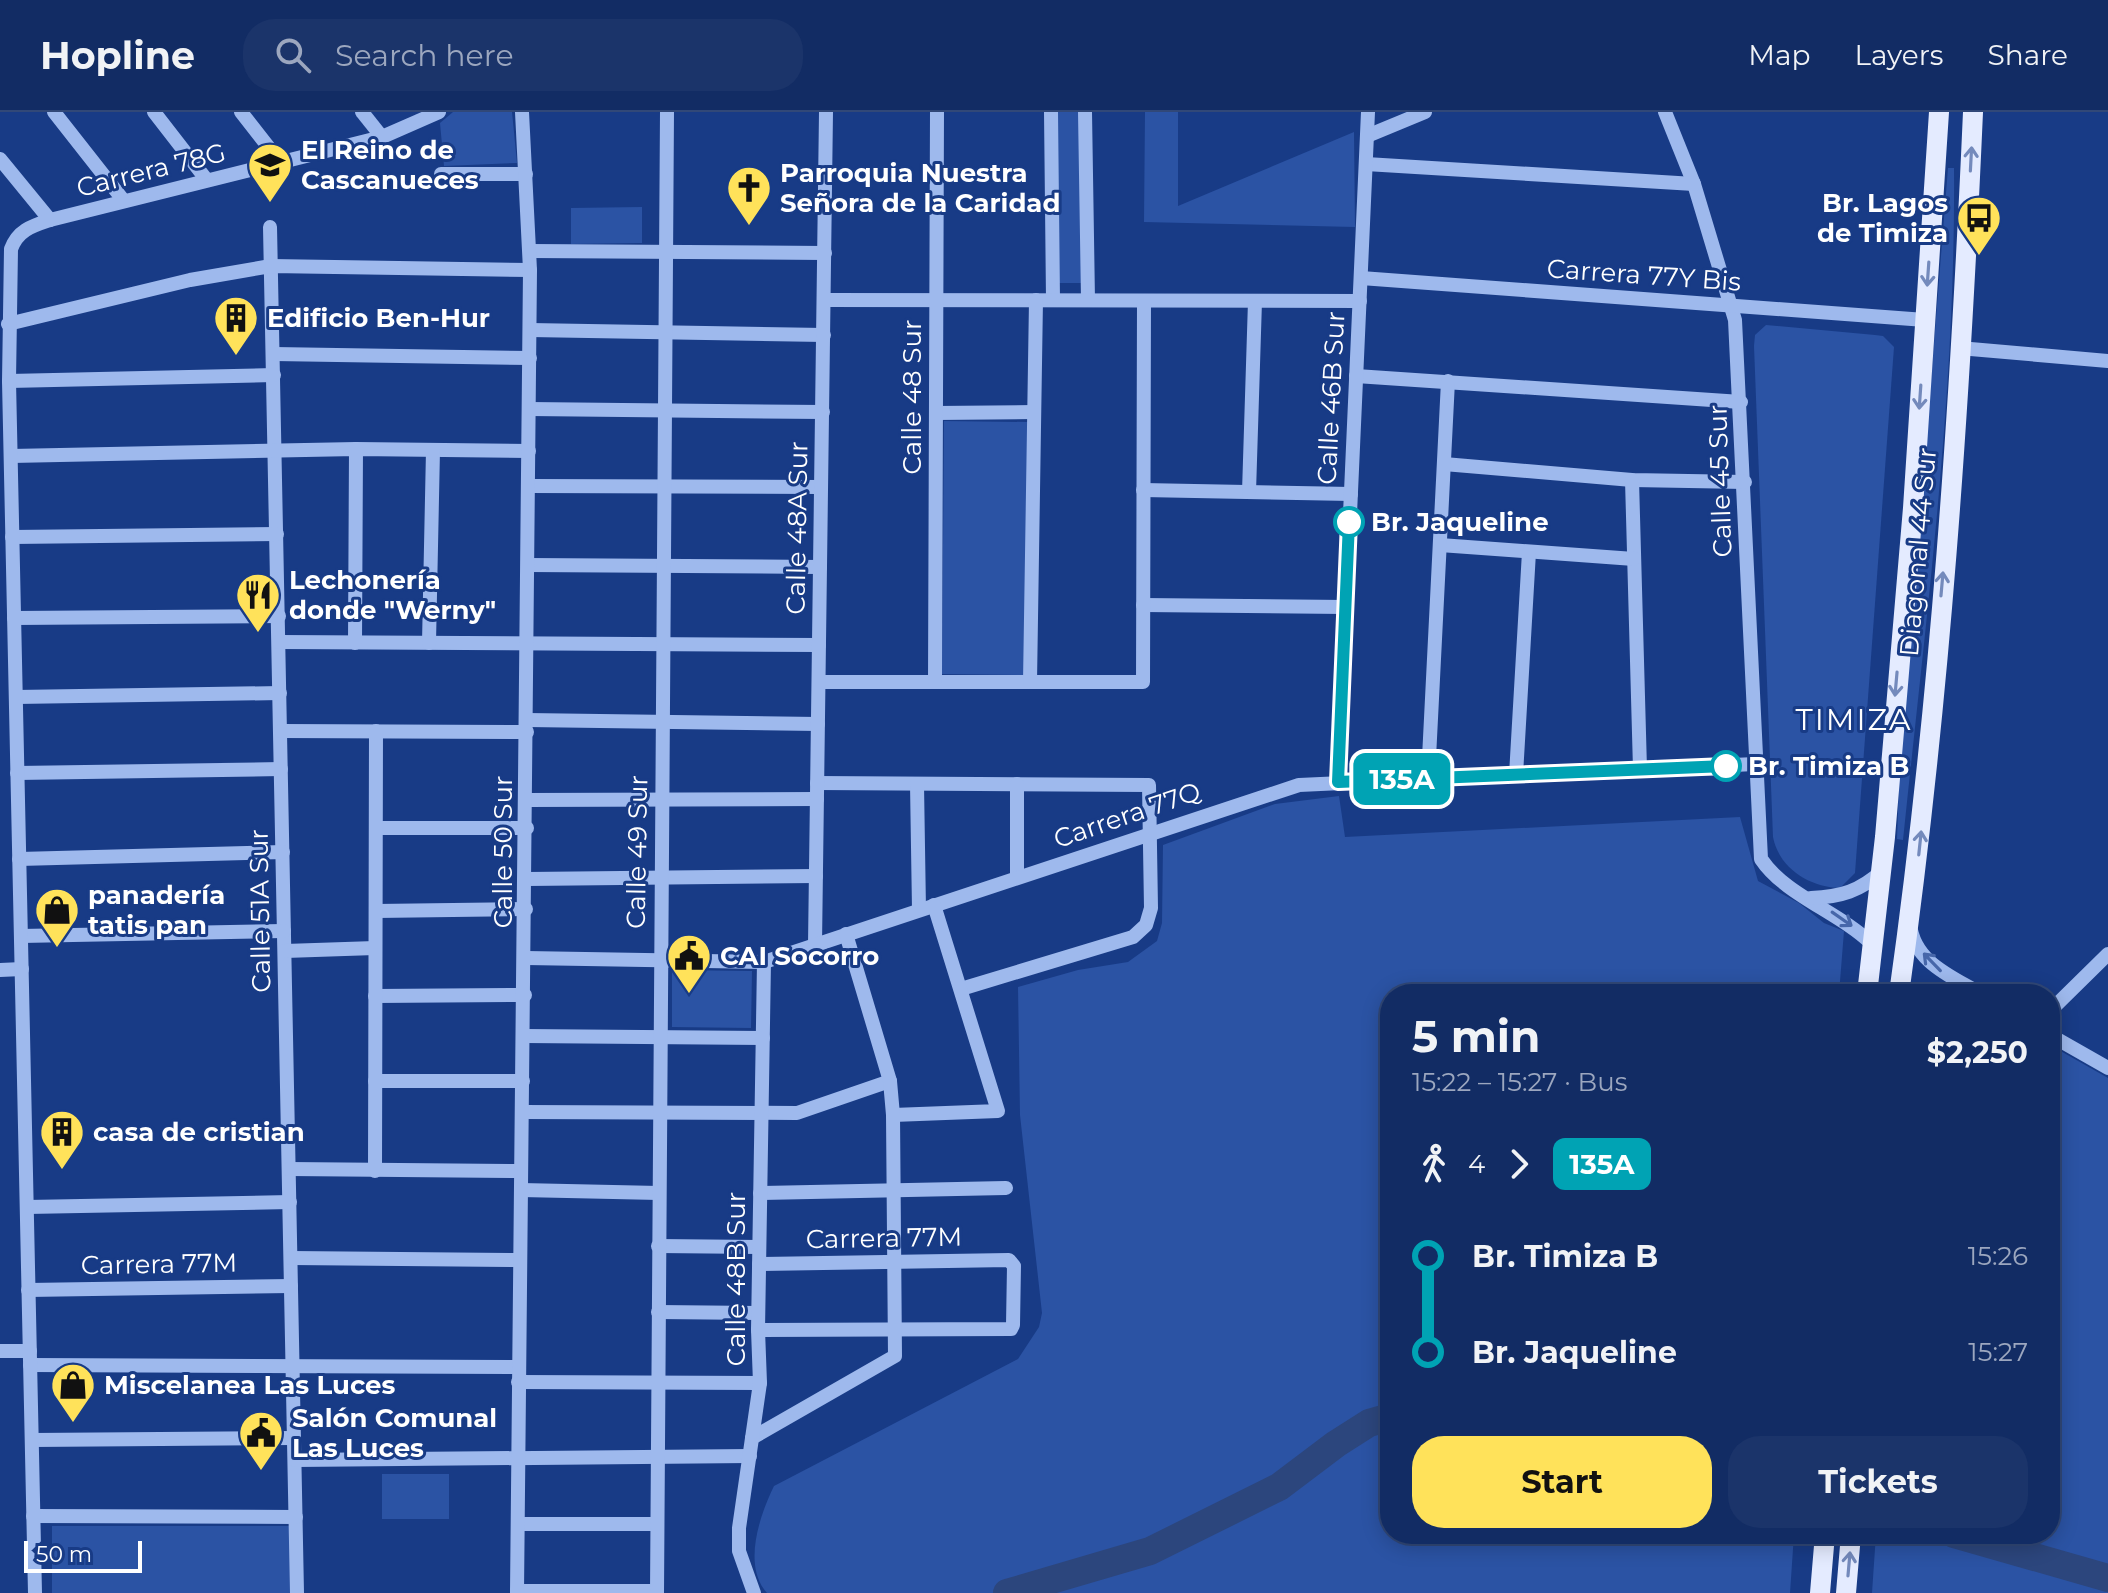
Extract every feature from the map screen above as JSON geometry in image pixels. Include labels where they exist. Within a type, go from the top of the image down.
[{"type":"main road","name":"Diagonal 44 Sur","points":[[1868,984],[1882,871],[1939,112]]},
{"type":"main road","name":"Diagonal 44 Sur","points":[[1900,984],[1924,806],[1959,348],[1973,112]]},
{"type":"main road","points":[[1820,1593],[1824,1544]]},
{"type":"main road","points":[[1846,1593],[1850,1544]]},
{"type":"street","points":[[54,112],[124,201]]},
{"type":"street","points":[[154,112],[206,179]]},
{"type":"street","points":[[241,112],[281,163]]},
{"type":"street","points":[[362,112],[382,137]]},
{"type":"street","name":"Carrera 78G","points":[[5,274],[15,238],[27,228],[206,179],[382,137],[439,112]]},
{"type":"street","name":"Calle 50 Sur","points":[[517,1592],[519,1260],[527,879],[530,358],[530,251],[522,112]]},
{"type":"street","name":"Calle 49 Sur","points":[[657,1592],[667,112]]},
{"type":"street","name":"Calle 48A Sur","points":[[815,945],[826,112]]},
{"type":"street","name":"Calle 48 Sur","points":[[935,682],[937,112]]},
{"type":"street","points":[[1051,112],[1053,300]]},
{"type":"street","points":[[1085,112],[1088,300]]},
{"type":"street","name":"Calle 46B Sur","points":[[1338,782],[1368,112]]},
{"type":"street","points":[[1367,136],[1425,112]]},
{"type":"street","name":"Calle 45 Sur","points":[[1665,112],[1694,184],[1732,305],[1741,402],[1761,859],[1769,871],[1810,898]]},
{"type":"street","points":[[0,159],[50,220]]},
{"type":"street","points":[[1366,164],[1694,184]]},
{"type":"street","points":[[441,174],[526,174]]},
{"type":"street","name":"Calle 51A Sur","points":[[270,227],[297,1593]]},
{"type":"street","points":[[530,251],[825,253]]},
{"type":"street","points":[[8,324],[190,280],[271,266],[530,270]]},
{"type":"street","points":[[5,274],[11,456],[6,507],[12,537],[35,1593]]},
{"type":"street","name":"Carrera 77Y Bis","points":[[1361,278],[1925,320]]},
{"type":"street","points":[[824,300],[1360,301]]},
{"type":"street","points":[[1030,682],[1036,300]]},
{"type":"street","points":[[819,682],[1143,682],[1144,301]]},
{"type":"street","points":[[1249,492],[1255,301]]},
{"type":"street","points":[[530,330],[824,335]]},
{"type":"street","points":[[1959,348],[2108,361]]},
{"type":"street","points":[[274,354],[530,358]]},
{"type":"street","points":[[9,381],[274,375]]},
{"type":"street","points":[[1356,376],[1741,402]]},
{"type":"street","points":[[1428,778],[1448,381]]},
{"type":"street","points":[[529,409],[823,412]]},
{"type":"street","points":[[936,413],[1034,412]]},
{"type":"street","points":[[11,456],[356,449],[529,451]]},
{"type":"street","points":[[355,643],[356,449]]},
{"type":"street","points":[[429,643],[433,450]]},
{"type":"street","points":[[1444,464],[1632,480],[1745,482]]},
{"type":"street","points":[[1632,480],[1640,769]]},
{"type":"street","points":[[529,486],[821,487]]},
{"type":"street","points":[[1143,490],[1351,494]]},
{"type":"street","points":[[12,537],[277,534]]},
{"type":"street","points":[[1440,545],[1634,559]]},
{"type":"street","points":[[1516,775],[1529,552]]},
{"type":"street","points":[[528,565],[820,567]]},
{"type":"street","points":[[1143,605],[1345,607]]},
{"type":"street","points":[[14,618],[279,616]]},
{"type":"street","points":[[279,642],[819,645]]},
{"type":"street","points":[[16,697],[280,693]]},
{"type":"street","points":[[281,731],[376,731],[662,721],[818,724]]},
{"type":"street","points":[[375,1171],[376,731]]},
{"type":"street","name":"Carrera 77Q","points":[[526,958],[764,962],[1287,787],[1338,782],[1755,764]]},
{"type":"street","points":[[17,773],[281,769]]},
{"type":"street","points":[[817,783],[1149,785],[1151,908],[1146,925],[1133,937],[961,989]]},
{"type":"street","points":[[917,784],[919,910]]},
{"type":"street","points":[[1017,784],[1017,877]]},
{"type":"street","points":[[527,800],[817,799]]},
{"type":"street","points":[[376,828],[527,828]]},
{"type":"street","points":[[19,859],[283,852]]},
{"type":"street","points":[[1810,898],[1844,895],[1860,888],[1882,871]]},
{"type":"street","points":[[527,879],[816,876]]},
{"type":"street","points":[[1810,898],[1856,929],[1872,944]]},
{"type":"street","points":[[893,1115],[998,1111],[934,905]]},
{"type":"street","points":[[376,911],[526,909]]},
{"type":"street","points":[[1910,920],[1915,941],[1935,967],[1964,984]]},
{"type":"street","points":[[21,936],[284,931]]},
{"type":"street","points":[[752,1438],[895,1356],[890,1081],[846,934]]},
{"type":"street","points":[[285,951],[375,948]]},
{"type":"street","points":[[2060,1001],[2108,954]]},
{"type":"street","name":"Calle 48B Sur","points":[[754,1593],[739,1551],[760,1383],[758,1313],[764,962]]},
{"type":"street","points":[[0,970],[22,969]]},
{"type":"street","points":[[375,996],[525,995]]},
{"type":"street","points":[[524,1036],[763,1038]]},
{"type":"street","points":[[2060,1041],[2108,1068]]},
{"type":"street","points":[[375,1081],[523,1081]]},
{"type":"street","points":[[523,1112],[797,1113],[890,1081]]},
{"type":"street","points":[[289,1169],[521,1171]]},
{"type":"street","points":[[760,1193],[1006,1188]]},
{"type":"street","points":[[521,1190],[659,1193]]},
{"type":"street","points":[[27,1207],[290,1202]]},
{"type":"street","points":[[658,1246],[759,1247]]},
{"type":"street","points":[[291,1258],[519,1260]]},
{"type":"street","name":"Carrera 77M","points":[[759,1264],[1009,1260],[1014,1266],[1011,1329],[895,1330]]},
{"type":"street","name":"Carrera 77M","points":[[28,1290],[291,1286]]},
{"type":"street","points":[[658,1312],[758,1313]]},
{"type":"street","points":[[758,1330],[895,1330]]},
{"type":"street","points":[[0,1351],[30,1358],[293,1365],[658,1383],[760,1383]]},
{"type":"street","points":[[32,1440],[294,1438]]},
{"type":"street","points":[[295,1460],[750,1456]]},
{"type":"street","points":[[33,1516],[296,1517]]},
{"type":"street","points":[[518,1524],[657,1524]]},
{"type":"street","points":[[517,1592],[657,1592]]},
{"type":"shaded area","points":[[453,112],[512,112],[517,163],[444,166],[440,123]]},
{"type":"shaded area","points":[[1056,112],[1080,112],[1082,283],[1058,283]]},
{"type":"shaded area","points":[[1145,112],[1178,112],[1178,206],[1354,132],[1355,227],[1144,222]]},
{"type":"shaded area","points":[[1948,168],[1954,168],[1945,421],[1903,840],[1897,839],[1899,782]]},
{"type":"shaded area","points":[[642,207],[642,243],[571,244],[571,208]]},
{"type":"shaded area","points":[[1766,325],[1883,336],[1894,347],[1855,873],[1840,888],[1817,884],[1797,874],[1782,858],[1773,837],[1754,346],[1755,335]]},
{"type":"shaded area","points":[[944,421],[1028,422],[1026,675],[942,674]]},
{"type":"shaded area","points":[[1339,796],[1345,837],[1740,817],[1758,881],[1799,903],[1824,923],[1844,931],[1840,984],[1380,984],[1380,1544],[1793,1544],[1790,1593],[767,1593],[756,1569],[755,1554],[759,1525],[774,1486],[1018,1359],[1039,1327],[1042,1313],[1020,1115],[1018,987],[1078,970],[1128,962],[1157,941],[1162,923],[1163,845],[1275,804]]},
{"type":"shaded area","points":[[672,970],[752,971],[751,1028],[672,1027]]},
{"type":"shaded area","points":[[2060,1051],[2108,1078],[2108,1593],[1872,1593],[1875,1544],[2060,1544]]},
{"type":"shaded area","points":[[382,1474],[449,1474],[449,1519],[382,1519]]},
{"type":"shaded area","points":[[52,1526],[291,1526],[290,1593],[52,1593]]},
{"type":"waterway","points":[[1007,1593],[1150,1551],[1279,1487],[1336,1444],[1369,1423],[1380,1420]]},
{"type":"waterway","points":[[1989,1544],[2108,1578]]},
{"type":"bus line","name":"135A","points":[[1349,522],[1338,782],[1726,766]]},
{"type":"place","name":"El Reino de Cascanueces","points":[[270,204]]},
{"type":"place","name":"Parroquia Nuestra Señora de la Caridad","points":[[749,227]]},
{"type":"place","name":"Br. Lagos de Timiza","points":[[1979,257]]},
{"type":"place","name":"Edificio Ben-Hur","points":[[236,357]]},
{"type":"place","name":"Br. Jaqueline","points":[[1349,522]]},
{"type":"place","name":"Lechonería donde \"Werny\"","points":[[258,634]]},
{"type":"place","name":"Br. Timiza B","points":[[1726,766]]},
{"type":"place","name":"panadería tatis pan","points":[[57,949]]},
{"type":"place","name":"CAI Socorro","points":[[689,995]]},
{"type":"place","name":"casa de cristian","points":[[62,1171]]},
{"type":"place","name":"Miscelanea Las Luces","points":[[73,1424]]},
{"type":"place","name":"Salón Comunal Las Luces","points":[[261,1472]]},
{"type":"district","name":"TIMIZA","points":[[1854,720]]}]
